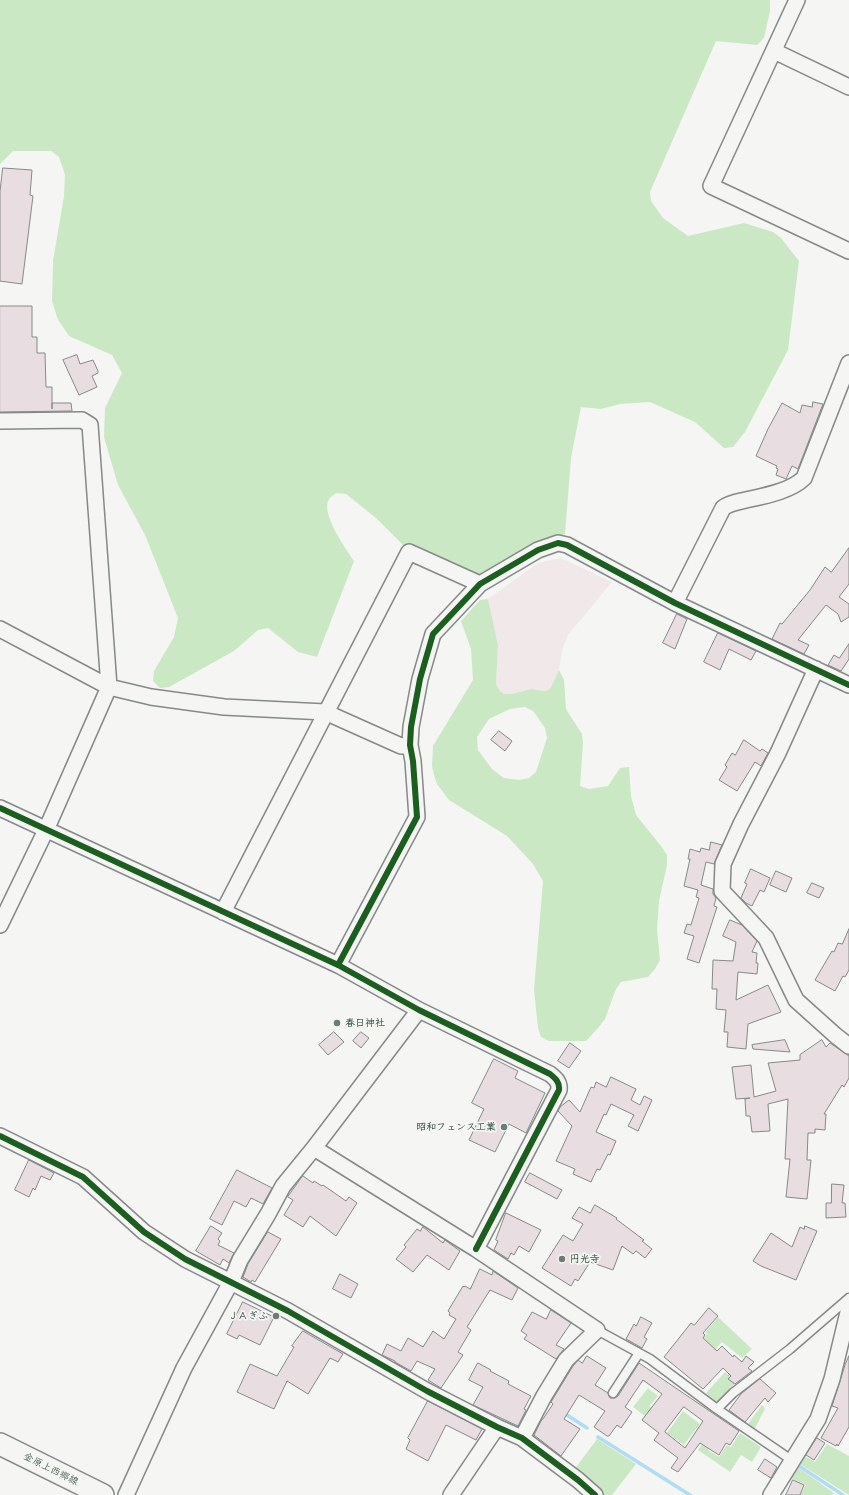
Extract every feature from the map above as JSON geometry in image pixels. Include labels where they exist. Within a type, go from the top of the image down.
[{"type":"main road","name":"金原上西郷線","points":[[0,1444],[103,1495]]},
{"type":"street","points":[[797,0],[711,186],[849,251]]},
{"type":"street","points":[[774,51],[849,87]]},
{"type":"street","points":[[675,603],[723,508],[733,503],[788,488],[800,482],[804,478],[849,363]]},
{"type":"street","points":[[0,421],[82,420],[90,425],[109,687],[46,830],[0,925]]},
{"type":"street","points":[[338,965],[417,817],[413,761],[410,745],[411,727],[420,679],[433,634],[480,584],[538,550],[558,544],[567,545],[675,603],[849,685]]},
{"type":"street","points":[[223,912],[409,552],[480,584]]},
{"type":"street","points":[[0,629],[109,687],[151,697],[224,707],[325,712],[401,746],[410,745]]},
{"type":"street","points":[[816,670],[778,753],[741,824],[723,864],[722,891],[766,938],[796,1000],[849,1046]]},
{"type":"street","points":[[0,808],[338,965],[418,1010],[550,1074],[555,1078],[559,1085],[559,1090],[476,1249]]},
{"type":"street","points":[[126,1495],[184,1368],[231,1282],[240,1260],[283,1186],[314,1148],[418,1010]]},
{"type":"street","points":[[0,1136],[83,1177],[144,1232],[185,1259],[288,1311],[421,1387],[497,1427],[522,1438],[578,1480],[595,1495]]},
{"type":"street","points":[[314,1148],[476,1249],[597,1330],[566,1360],[544,1396],[522,1438]]},
{"type":"street","points":[[771,1495],[818,1419],[832,1379],[849,1308]]},
{"type":"street","points":[[451,1495],[497,1427]]},
{"type":"lane","points":[[717,1409],[733,1393],[790,1349],[849,1298]]},
{"type":"lane","points":[[597,1330],[650,1359],[717,1409],[793,1461]]},
{"type":"lane","points":[[613,1393],[639,1353]]},
{"type":"shaded area","points":[[561,558],[612,582],[568,635],[562,650],[559,670],[550,689],[545,691],[531,689],[512,694],[504,694],[500,691],[496,684],[498,645],[488,599],[538,563]]},
{"type":"green space","points":[[0,0],[770,0],[770,11],[764,38],[757,45],[716,41],[650,192],[651,201],[663,218],[688,236],[744,223],[773,232],[781,238],[799,261],[788,350],[745,432],[733,447],[724,448],[695,422],[650,402],[620,404],[601,409],[581,407],[571,458],[565,534],[533,546],[480,575],[403,545],[376,518],[346,494],[336,493],[329,499],[327,505],[328,513],[335,531],[354,561],[317,657],[298,652],[268,628],[258,630],[234,651],[169,687],[160,688],[153,681],[154,671],[174,637],[178,618],[145,535],[118,485],[104,437],[105,408],[122,373],[112,355],[69,336],[58,320],[52,301],[53,261],[64,196],[65,175],[59,157],[51,151],[13,151],[0,164]]},
{"type":"green space","points":[[488,599],[498,645],[496,684],[500,691],[504,694],[512,694],[531,689],[545,691],[550,689],[559,670],[564,680],[566,709],[582,734],[583,743],[580,786],[589,789],[608,786],[620,768],[629,767],[631,796],[636,815],[667,855],[667,865],[659,901],[657,930],[660,960],[648,977],[621,982],[616,989],[605,1019],[586,1041],[549,1041],[541,1037],[538,1028],[534,990],[543,881],[533,864],[507,836],[449,800],[437,784],[434,775],[432,766],[433,746],[473,680],[471,649],[461,621],[480,600]],"holes":[[[525,707],[533,711],[545,728],[547,738],[536,772],[529,778],[519,780],[504,778],[492,769],[478,750],[477,737],[489,719],[510,709]]]},
{"type":"green space","points":[[718,1317],[752,1349],[742,1358],[722,1342],[715,1350],[700,1346],[706,1340],[704,1338],[707,1334],[705,1333]]},
{"type":"green space","points":[[725,1372],[736,1382],[717,1403],[706,1393]]},
{"type":"green space","points":[[648,1388],[658,1396],[649,1406],[653,1410],[646,1417],[633,1407]]},
{"type":"green space","points":[[762,1405],[765,1409],[754,1430],[747,1425]]},
{"type":"green space","points":[[683,1411],[700,1424],[684,1445],[667,1433]]},
{"type":"green space","points":[[740,1433],[761,1447],[752,1462],[741,1455],[730,1472],[698,1450],[703,1443],[709,1447],[708,1450],[719,1457],[727,1445],[731,1447]]},
{"type":"green space","points":[[597,1439],[636,1464],[612,1495],[604,1495],[574,1470]]},
{"type":"green space","points":[[827,1444],[849,1456],[849,1495],[800,1464],[805,1456],[815,1462]]},
{"type":"green space","points":[[796,1466],[834,1493],[833,1495],[800,1495],[806,1485],[789,1477]]},
{"type":"building","points":[[3,168],[32,170],[30,195],[33,196],[22,284],[0,281],[0,192]]},
{"type":"building","points":[[0,306],[32,306],[32,337],[37,337],[37,353],[45,353],[46,387],[52,387],[52,403],[71,403],[72,411],[0,412]]},
{"type":"building","points":[[77,355],[80,364],[93,360],[98,371],[98,373],[92,376],[97,387],[79,395],[63,360]]},
{"type":"building","points":[[813,402],[823,404],[798,469],[792,466],[786,479],[776,475],[778,469],[776,468],[777,466],[756,456],[768,429],[782,403],[800,413],[802,405],[812,407]]},
{"type":"building","points":[[849,548],[849,584],[839,597],[849,604],[849,617],[841,622],[838,614],[826,605],[798,640],[809,645],[804,654],[772,639],[780,623],[782,624],[810,590],[825,567],[831,572]]},
{"type":"building","points":[[677,614],[687,619],[675,649],[663,643]]},
{"type":"building","points":[[718,633],[756,651],[751,660],[729,649],[720,670],[704,662]]},
{"type":"building","points":[[849,644],[849,659],[841,671],[828,665],[834,655],[839,658]]},
{"type":"building","points":[[499,731],[512,741],[505,751],[491,740]]},
{"type":"building","points":[[744,740],[760,751],[762,749],[768,753],[761,766],[755,762],[737,791],[719,780],[727,767],[725,765],[732,753],[735,755]]},
{"type":"building","points":[[711,842],[722,845],[714,864],[706,862],[701,885],[713,889],[713,894],[716,898],[714,906],[717,907],[699,963],[687,959],[694,936],[684,933],[687,924],[691,925],[699,898],[696,897],[698,890],[684,886],[690,859],[688,859],[690,849],[700,852],[701,848],[709,850]]},
{"type":"building","points":[[751,869],[770,878],[764,892],[760,890],[752,906],[741,898]]},
{"type":"building","points":[[776,871],[792,878],[786,892],[770,885]]},
{"type":"building","points":[[812,883],[824,888],[819,898],[807,893]]},
{"type":"building","points":[[730,920],[742,925],[757,941],[752,952],[757,953],[757,974],[738,972],[736,1000],[768,985],[781,1012],[748,1024],[746,1049],[727,1047],[728,1032],[724,1032],[726,1010],[716,1009],[717,989],[712,989],[713,960],[733,961],[736,942],[723,936]]},
{"type":"building","points":[[849,929],[849,970],[845,977],[843,976],[835,991],[815,980],[832,951],[834,952],[838,943],[842,944]]},
{"type":"building","points":[[334,1032],[344,1042],[328,1055],[319,1045]]},
{"type":"building","points":[[361,1032],[369,1038],[361,1048],[353,1041]]},
{"type":"building","points":[[785,1040],[790,1052],[753,1049],[752,1045]]},
{"type":"building","points":[[822,1040],[826,1047],[830,1043],[849,1056],[849,1078],[844,1087],[842,1085],[824,1114],[826,1114],[825,1130],[815,1129],[815,1133],[808,1133],[807,1160],[811,1160],[807,1199],[786,1197],[790,1159],[785,1159],[788,1099],[768,1104],[770,1131],[752,1132],[750,1116],[746,1116],[745,1099],[750,1098],[736,1099],[732,1067],[751,1065],[754,1097],[776,1091],[768,1063],[800,1060],[800,1055]]},
{"type":"building","points":[[570,1043],[581,1051],[569,1068],[558,1061]]},
{"type":"building","points":[[494,1059],[518,1071],[515,1078],[545,1093],[526,1133],[509,1124],[495,1152],[469,1140],[484,1109],[472,1103]]},
{"type":"building","points":[[611,1077],[636,1089],[631,1100],[640,1105],[644,1096],[652,1100],[638,1131],[628,1126],[634,1115],[611,1104],[606,1115],[604,1114],[596,1132],[616,1141],[610,1155],[608,1154],[600,1170],[597,1169],[591,1182],[573,1174],[575,1169],[556,1161],[572,1126],[558,1111],[560,1107],[569,1100],[580,1112],[591,1087],[594,1088],[596,1082],[606,1087]]},
{"type":"building","points":[[29,1160],[54,1173],[50,1180],[41,1176],[35,1190],[33,1188],[29,1197],[15,1190]]},
{"type":"building","points":[[237,1170],[272,1188],[263,1204],[251,1198],[246,1207],[234,1201],[222,1225],[210,1219]]},
{"type":"building","points":[[530,1173],[562,1190],[557,1199],[525,1182]]},
{"type":"building","points":[[303,1176],[313,1183],[314,1181],[322,1186],[323,1185],[346,1201],[349,1197],[357,1203],[336,1236],[310,1216],[303,1227],[284,1215],[293,1200],[288,1197]]},
{"type":"building","points":[[832,1184],[844,1185],[842,1203],[845,1203],[846,1217],[826,1218],[826,1203],[831,1203]]},
{"type":"building","points":[[595,1205],[617,1218],[616,1219],[644,1240],[642,1241],[652,1249],[645,1258],[636,1251],[633,1254],[622,1246],[613,1270],[590,1262],[578,1281],[575,1279],[571,1286],[542,1268],[563,1235],[573,1241],[583,1224],[572,1218],[579,1207],[590,1213]]},
{"type":"building","points":[[506,1213],[541,1230],[529,1252],[519,1246],[514,1255],[511,1253],[508,1259],[494,1250]]},
{"type":"building","points":[[211,1226],[222,1233],[218,1239],[220,1241],[218,1245],[234,1253],[229,1263],[223,1259],[220,1265],[196,1251]]},
{"type":"building","points":[[805,1226],[817,1231],[796,1280],[761,1266],[753,1261],[771,1233],[792,1247],[800,1227],[804,1229]]},
{"type":"building","points":[[423,1227],[443,1243],[445,1240],[460,1251],[449,1270],[427,1255],[413,1272],[396,1259],[406,1247],[404,1245],[417,1229],[420,1231]]},
{"type":"building","points":[[268,1232],[281,1239],[255,1282],[252,1280],[251,1282],[243,1277],[248,1264]]},
{"type":"building","points":[[480,1269],[492,1275],[493,1271],[518,1288],[512,1300],[490,1290],[467,1327],[471,1330],[458,1352],[463,1355],[441,1388],[428,1380],[435,1369],[417,1361],[411,1371],[382,1355],[387,1344],[401,1351],[408,1338],[423,1347],[433,1331],[444,1339],[456,1319],[449,1315],[450,1313],[448,1311],[463,1286],[470,1289]]},
{"type":"building","points":[[340,1274],[358,1284],[351,1298],[333,1289]]},
{"type":"building","points":[[243,1302],[274,1317],[260,1345],[239,1335],[237,1339],[227,1334]]},
{"type":"building","points":[[709,1308],[718,1316],[703,1333],[705,1335],[703,1338],[717,1351],[722,1346],[733,1357],[734,1355],[742,1362],[746,1356],[754,1362],[748,1368],[752,1371],[735,1384],[728,1379],[731,1376],[723,1368],[703,1389],[664,1357],[691,1323],[694,1325]]},
{"type":"building","points":[[551,1310],[571,1323],[556,1345],[564,1349],[556,1359],[524,1339],[527,1335],[521,1331],[532,1312],[546,1319]]},
{"type":"building","points":[[641,1317],[652,1323],[644,1337],[647,1339],[642,1348],[626,1339],[634,1324],[636,1326]]},
{"type":"building","points":[[303,1331],[343,1354],[338,1362],[330,1358],[308,1394],[287,1381],[274,1409],[237,1392],[250,1364],[277,1376],[294,1347],[292,1346]]},
{"type":"building","points":[[587,1356],[606,1368],[595,1385],[608,1393],[610,1398],[615,1398],[618,1396],[639,1363],[739,1431],[730,1445],[726,1443],[719,1455],[700,1443],[678,1472],[671,1468],[678,1458],[654,1440],[659,1433],[642,1420],[662,1394],[643,1380],[625,1407],[632,1412],[621,1428],[617,1425],[609,1436],[594,1427],[605,1411],[579,1395],[564,1419],[580,1429],[561,1456],[534,1435],[542,1419],[553,1404],[551,1402],[573,1366],[578,1360],[582,1363]],"holes":[[[684,1407],[703,1421],[685,1448],[665,1432]]]},
{"type":"building","points":[[849,1356],[849,1427],[838,1446],[837,1444],[836,1446],[821,1438],[838,1408],[832,1406]]},
{"type":"building","points":[[478,1363],[509,1381],[508,1384],[531,1396],[524,1409],[526,1410],[518,1426],[473,1405],[483,1387],[469,1380]]},
{"type":"building","points":[[760,1379],[776,1393],[768,1402],[765,1398],[745,1422],[729,1410],[741,1394]]},
{"type":"building","points":[[428,1401],[482,1429],[476,1440],[446,1425],[428,1461],[406,1449],[410,1440],[408,1438]]},
{"type":"building","points":[[817,1438],[825,1443],[814,1460],[806,1455]]},
{"type":"building","points":[[765,1459],[777,1467],[771,1478],[758,1470]]},
{"type":"building","points":[[793,1480],[804,1485],[800,1495],[786,1495]]},
{"type":"waterway","points":[[564,1413],[587,1428]]},
{"type":"waterway","points":[[598,1437],[690,1495]]},
{"type":"waterway","points":[[799,1466],[843,1495]]},
{"type":"cycle path","points":[[338,965],[417,817],[413,761],[410,745],[411,727],[420,679],[433,634],[480,584],[538,550],[558,543],[567,545],[675,603],[849,685]]},
{"type":"cycle path","points":[[0,808],[338,965],[419,1010],[554,1077],[558,1082],[559,1090],[476,1249]]},
{"type":"cycle path","points":[[0,1136],[83,1177],[144,1232],[185,1259],[288,1311],[427,1391],[497,1427],[522,1438],[578,1480],[595,1495]]},
{"type":"place","name":"春日神社","points":[[337,1023]]},
{"type":"place","name":"昭和フェンス工業","points":[[504,1127]]},
{"type":"place","name":"円光寺","points":[[562,1259]]},
{"type":"place","name":"ＪＡぎふ","points":[[276,1316]]}]
